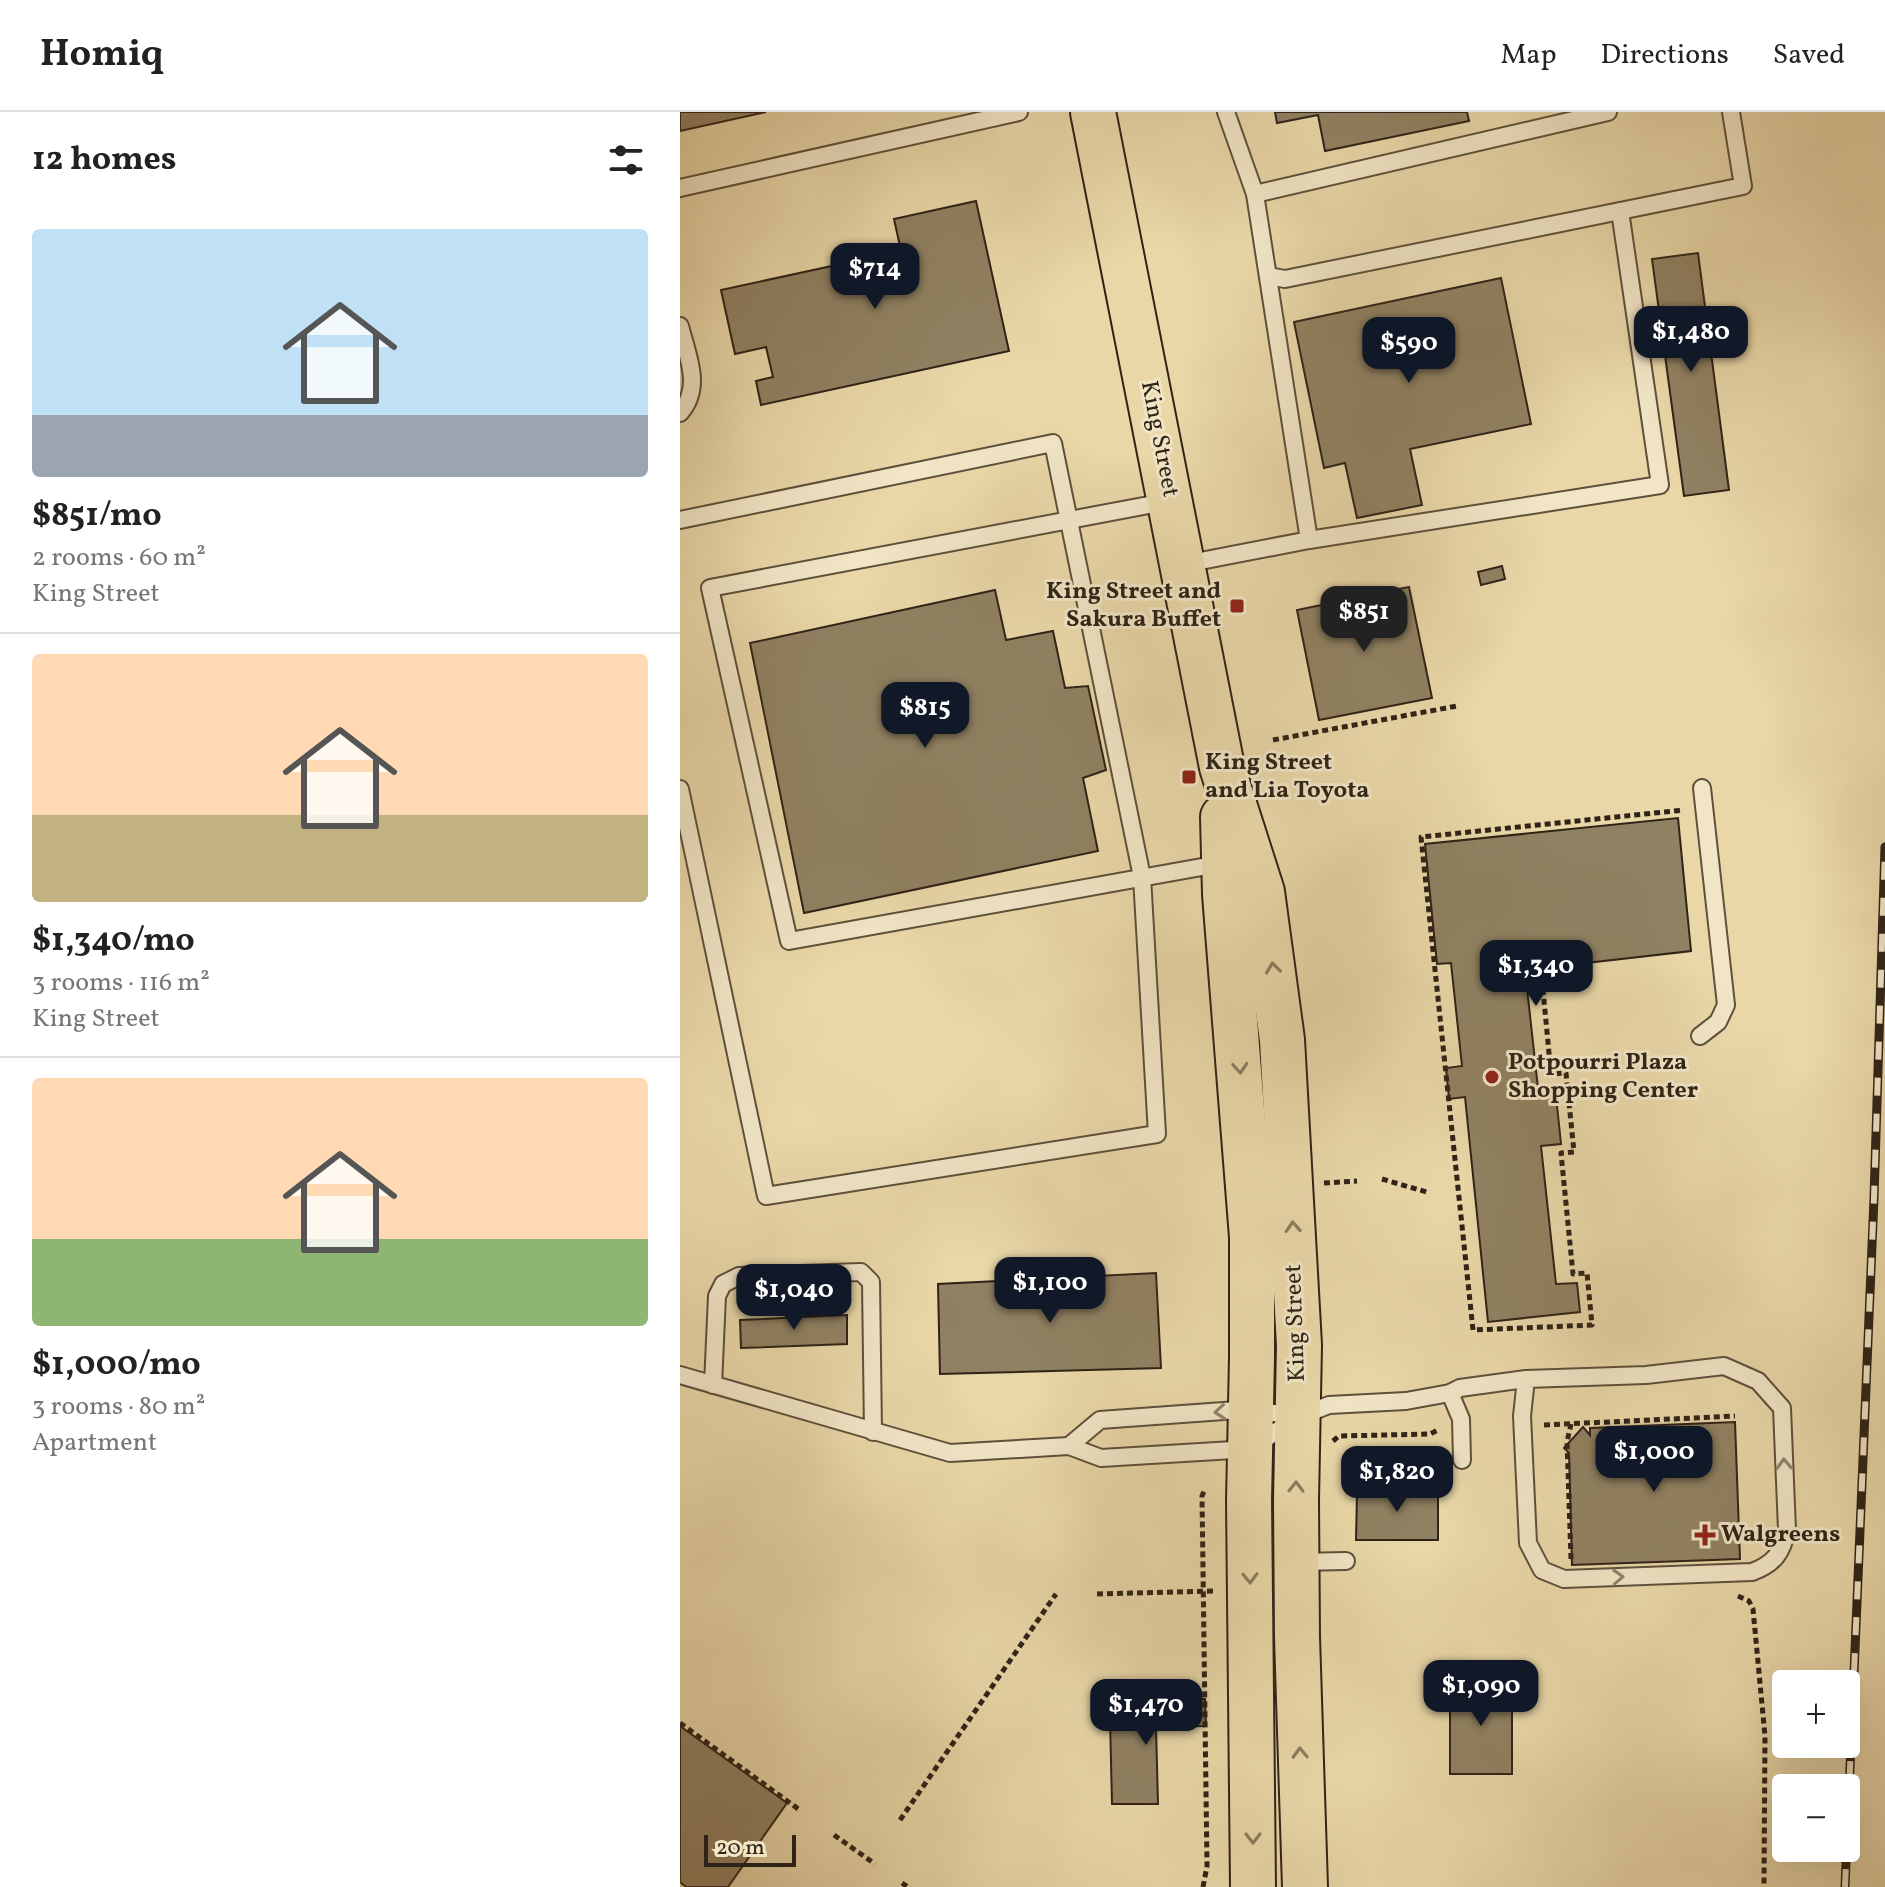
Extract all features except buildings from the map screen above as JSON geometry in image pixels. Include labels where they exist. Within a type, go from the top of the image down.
[{"type":"main road","name":"King Street","points":[[1093,112],[1222,767],[1262,892],[1282,1040],[1299,1345],[1313,1430],[1297,1562],[1305,1887]]},
{"type":"main road","name":"King Street","points":[[1222,767],[1224,863],[1251,1222],[1253,1887]]},
{"type":"lane","points":[[680,188],[1019,112]]},
{"type":"lane","points":[[1226,112],[1255,194],[1309,540]]},
{"type":"lane","points":[[1255,194],[1608,112]]},
{"type":"lane","points":[[1268,276],[1285,279],[1743,186],[1731,112]]},
{"type":"lane","points":[[1184,565],[1309,540],[1660,485],[1620,211]]},
{"type":"lane","points":[[680,326],[694,384],[691,397],[680,413]]},
{"type":"lane","points":[[680,520],[1053,443],[1142,877],[1157,1134],[766,1196],[680,789]]},
{"type":"lane","points":[[1171,500],[710,588],[789,941],[1224,863]]},
{"type":"lane","points":[[1700,1036],[1718,1022],[1726,1005],[1702,788]]},
{"type":"lane","points":[[713,1385],[717,1296],[723,1284],[739,1276],[861,1272],[871,1282],[873,1432]]},
{"type":"lane","points":[[1313,1430],[1329,1405],[1406,1401],[1450,1393],[1460,1388],[1526,1379],[1646,1375],[1724,1366],[1758,1381],[1782,1408],[1787,1530],[1784,1545],[1775,1560],[1752,1572],[1564,1579],[1542,1570],[1528,1543],[1522,1416],[1526,1379]]},
{"type":"lane","points":[[680,1375],[950,1453],[1069,1446],[1101,1458],[1251,1429],[1313,1430]]},
{"type":"lane","points":[[1450,1393],[1461,1419],[1462,1460]]},
{"type":"lane","points":[[1069,1446],[1100,1420],[1313,1430]]},
{"type":"lane","points":[[1297,1562],[1346,1561]]},
{"type":"path","points":[[1273,740],[1457,706]]},
{"type":"path","points":[[1541,969],[1551,1074],[1566,1073],[1574,1152],[1561,1153],[1573,1274],[1587,1273],[1592,1325],[1473,1330],[1421,837],[1705,808]]},
{"type":"path","points":[[1382,1179],[1430,1193]]},
{"type":"path","points":[[1323,1183],[1357,1181]]},
{"type":"path","points":[[1539,1425],[1735,1416]]},
{"type":"path","points":[[1571,1424],[1567,1442],[1571,1579]]},
{"type":"path","points":[[1313,1430],[1339,1436],[1430,1434],[1440,1429]]},
{"type":"path","points":[[1203,1887],[1207,1866],[1202,1496],[1205,1489]]},
{"type":"path","points":[[1097,1594],[1221,1590]]},
{"type":"path","points":[[900,1820],[1056,1594]]},
{"type":"path","points":[[1723,1596],[1738,1596],[1749,1601],[1753,1609],[1765,1736],[1764,1887]]},
{"type":"path","points":[[680,1723],[801,1811]]},
{"type":"path","points":[[834,1835],[875,1864]]},
{"type":"railway","points":[[1845,1887],[1874,1198],[1885,847]]},
{"type":"place","name":"King Street and Sakura Buffet","points":[[1237,606]]},
{"type":"place","name":"King Street and Lia Toyota","points":[[1189,777]]},
{"type":"place","name":"Potpourri Plaza Shopping Center","points":[[1492,1077]]},
{"type":"place","name":"Walgreens","points":[[1705,1535]]}]
